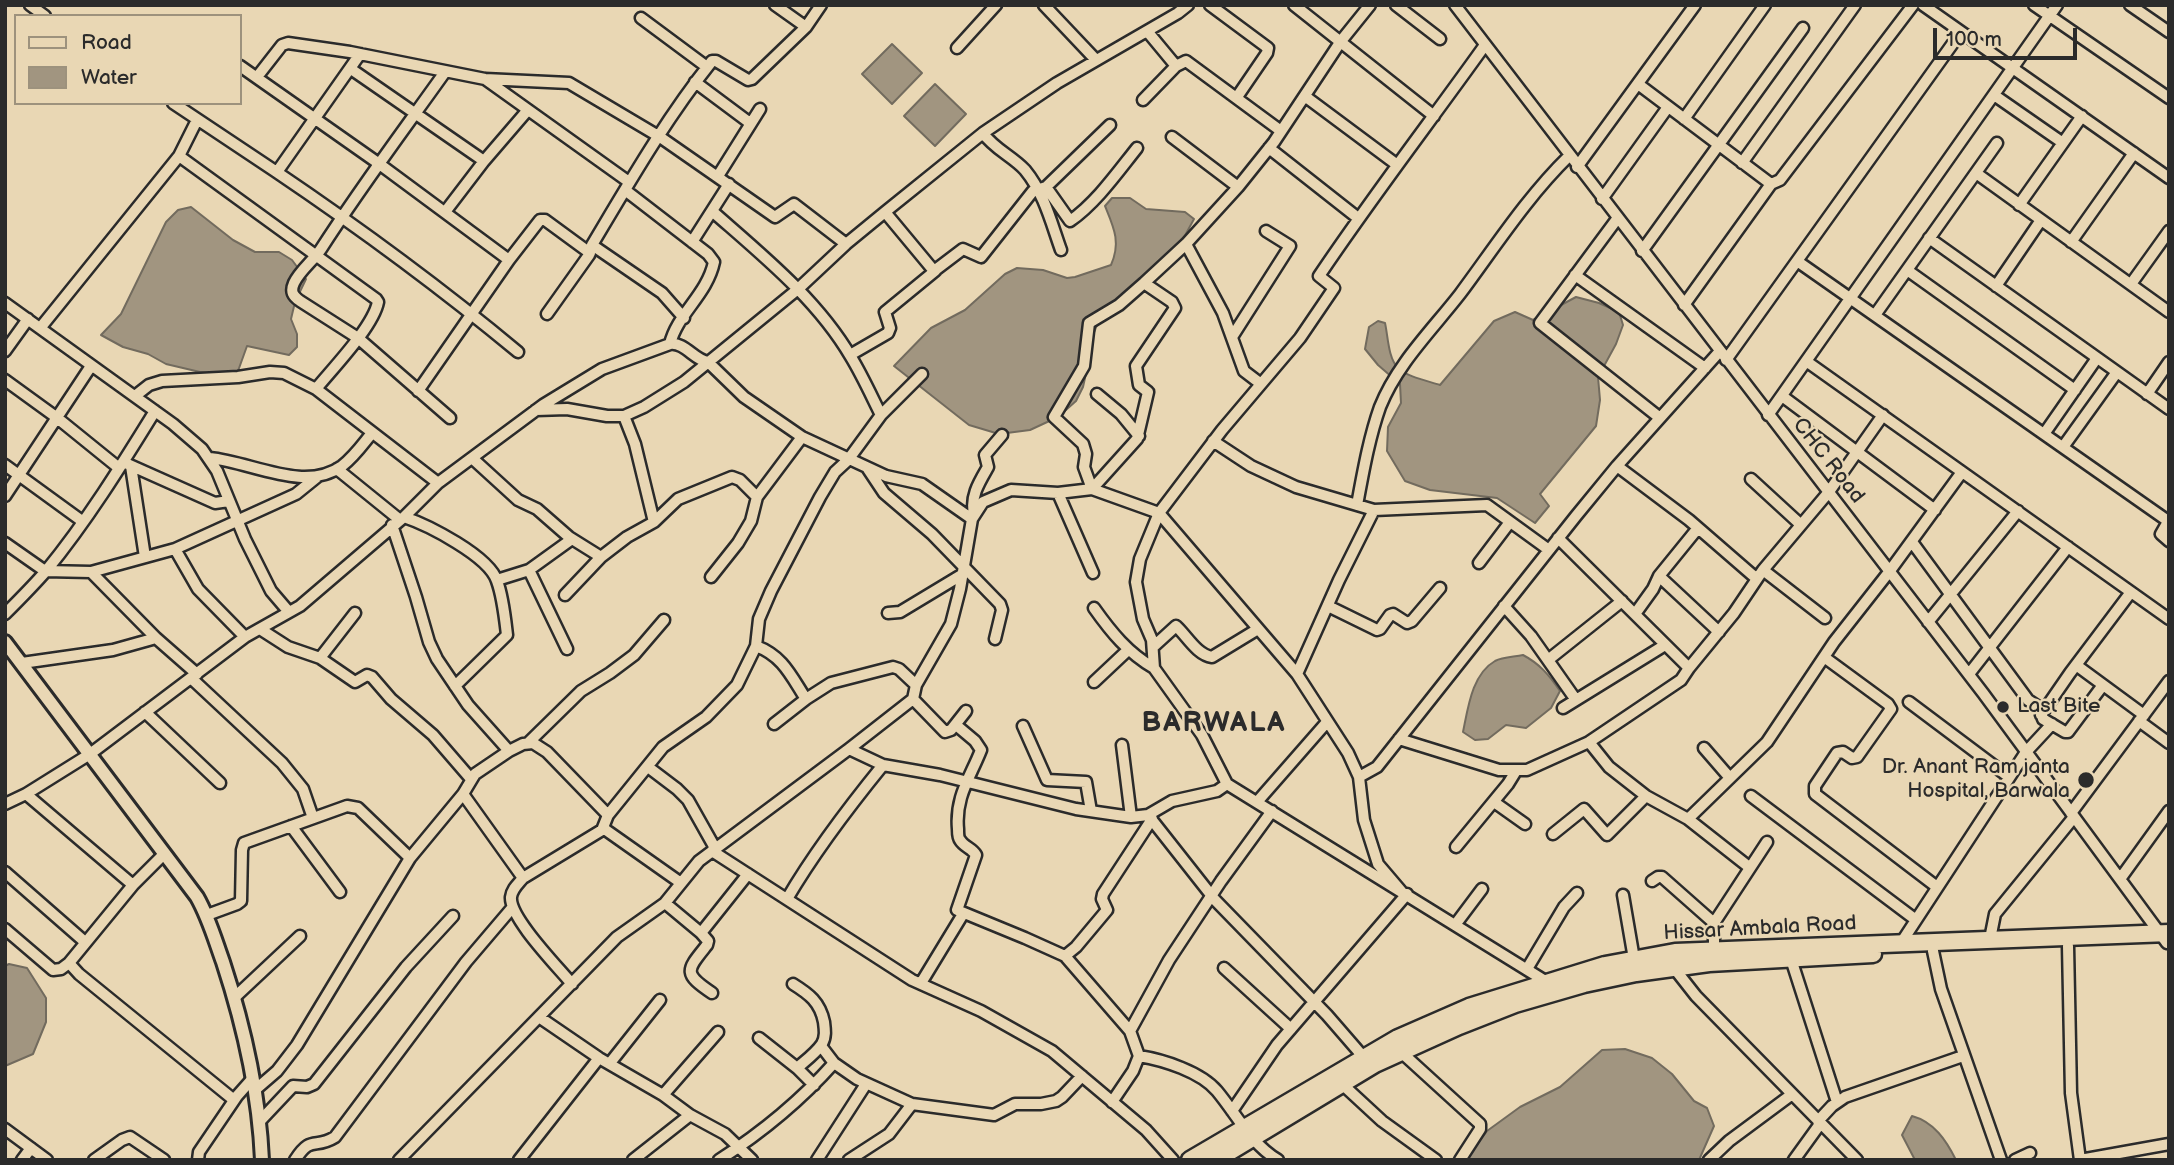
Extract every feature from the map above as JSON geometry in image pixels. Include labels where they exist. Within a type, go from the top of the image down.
[{"type":"main road","name":"Hissar Ambala Road","points":[[1190,1160],[1224,1154],[1248,1133],[1368,1062],[1401,1052],[1605,965],[1675,952],[1714,950],[1990,939],[2166,938]]},
{"type":"main road","name":"Hissar Ambala Road","points":[[1248,1133],[1342,1084],[1398,1038],[1469,1007],[1553,987],[1710,963],[2068,946],[2166,938]]},
{"type":"street","points":[[775,5],[806,27]]},
{"type":"street","points":[[547,314],[591,249],[627,186],[708,66],[714,60],[742,77],[752,79],[806,27],[821,5]]},
{"type":"street","points":[[957,48],[996,5]]},
{"type":"street","points":[[1044,5],[1096,60]]},
{"type":"street","points":[[536,411],[567,409],[624,416],[644,407],[684,382],[798,289],[884,212],[983,133],[1057,83],[1188,5]]},
{"type":"street","points":[[1210,5],[1268,48],[1268,53],[1237,97]]},
{"type":"street","points":[[1294,5],[1434,116]]},
{"type":"street","points":[[1092,489],[1084,467],[1086,454],[1083,443],[1056,421],[1054,416],[1084,366],[1089,323],[1119,305],[1144,283],[1186,244],[1238,187],[1306,97],[1341,41],[1370,5]]},
{"type":"street","points":[[1396,5],[1440,39]]},
{"type":"street","name":"CHC Road","points":[[1455,5],[1969,674],[2166,938]]},
{"type":"street","points":[[1577,167],[1695,5]]},
{"type":"street","points":[[1684,119],[1765,5]]},
{"type":"street","points":[[1742,163],[1855,5]]},
{"type":"street","points":[[1684,305],[1771,184],[1780,180],[1913,5]]},
{"type":"street","points":[[2034,5],[2169,98]]},
{"type":"street","points":[[1768,415],[2057,5]]},
{"type":"street","points":[[2130,5],[2169,32]]},
{"type":"street","points":[[1929,7],[2169,178]]},
{"type":"street","points":[[641,18],[708,66]]},
{"type":"street","points":[[1642,251],[1803,28]]},
{"type":"street","points":[[1147,31],[1175,66]]},
{"type":"street","points":[[1359,777],[1377,767],[1617,466],[1705,368],[1723,356],[1797,261],[1961,32]]},
{"type":"street","points":[[257,77],[285,43],[360,54],[485,79],[568,83],[660,137],[776,218],[791,205],[795,205],[846,244]]},
{"type":"street","points":[[1153,668],[1151,637],[1143,619],[1136,582],[1140,559],[1159,513],[1213,441],[1300,338],[1334,288],[1319,276],[1357,218],[1485,45]]},
{"type":"street","points":[[277,172],[360,54]]},
{"type":"street","points":[[1143,100],[1175,66],[1184,61],[1189,62],[1281,131]]},
{"type":"street","points":[[242,67],[509,260]]},
{"type":"street","points":[[351,69],[484,161]]},
{"type":"street","points":[[445,72],[378,163],[317,256],[296,279],[292,289],[293,295],[358,338],[450,418]]},
{"type":"street","points":[[485,79],[627,186],[712,258],[714,265],[702,292],[674,331],[670,344]]},
{"type":"street","points":[[695,82],[750,124]]},
{"type":"street","points":[[1637,85],[1771,184]]},
{"type":"street","points":[[1994,95],[2063,143]]},
{"type":"street","points":[[1306,97],[1396,164]]},
{"type":"street","points":[[179,105],[197,120],[277,172],[473,314],[518,352]]},
{"type":"street","points":[[1602,199],[1668,107]]},
{"type":"street","points":[[718,176],[760,109]]},
{"type":"street","points":[[445,212],[527,111]]},
{"type":"street","points":[[2020,205],[2082,116]]},
{"type":"street","points":[[41,327],[179,156],[197,120]]},
{"type":"street","points":[[850,355],[888,333],[890,328],[885,312],[949,258],[963,249],[977,257],[982,256],[1033,191],[1043,188],[1110,125]]},
{"type":"street","points":[[983,133],[1043,188],[1070,221],[1115,176],[1137,148]]},
{"type":"street","points":[[1172,137],[1238,187]]},
{"type":"street","points":[[1875,314],[1997,144]]},
{"type":"street","points":[[1269,148],[1357,218]]},
{"type":"street","points":[[2071,242],[2134,153]]},
{"type":"street","points":[[179,156],[378,302],[358,338],[316,389]]},
{"type":"street","points":[[1357,505],[1380,407],[1400,371],[1529,200],[1569,156]]},
{"type":"street","points":[[1976,173],[2169,312]]},
{"type":"street","points":[[692,242],[729,184]]},
{"type":"street","points":[[1043,188],[1061,250]]},
{"type":"street","points":[[712,211],[798,289],[850,355],[881,415]]},
{"type":"street","points":[[884,212],[935,271]]},
{"type":"street","points":[[418,391],[509,260],[543,219],[662,293],[684,318]]},
{"type":"street","points":[[1617,219],[1540,323],[1660,418]]},
{"type":"street","points":[[1996,286],[2041,220]]},
{"type":"street","points":[[2130,284],[2169,231]]},
{"type":"street","points":[[1232,337],[1290,246],[1266,232]]},
{"type":"street","points":[[1930,238],[2169,409]]},
{"type":"street","points":[[1186,244],[1223,313],[1244,372],[1261,384]]},
{"type":"street","points":[[1797,261],[2168,521],[2161,534],[2169,541]]},
{"type":"street","points":[[1906,270],[2075,390]]},
{"type":"street","points":[[1575,275],[1705,368]]},
{"type":"street","points":[[1092,489],[1139,436],[1147,392],[1139,385],[1136,366],[1175,306],[1144,283]]},
{"type":"street","points":[[5,303],[187,434],[210,458],[271,591],[289,612]]},
{"type":"street","points":[[5,351],[29,319]]},
{"type":"street","points":[[5,804],[90,754],[245,637],[300,606],[399,521],[438,483],[536,411],[602,369],[670,344],[680,345],[703,362],[708,362],[744,397],[802,437],[886,476],[922,484],[973,516]]},
{"type":"street","points":[[2044,434],[2097,358]]},
{"type":"street","points":[[1806,361],[2169,619]]},
{"type":"street","points":[[2147,394],[2169,362]]},
{"type":"street","points":[[5,496],[91,366]]},
{"type":"street","points":[[2063,447],[2117,372]]},
{"type":"street","points":[[135,396],[162,381],[284,373],[316,389],[438,483]]},
{"type":"street","points":[[572,984],[519,921],[512,908],[513,890],[523,878],[603,828],[608,815],[668,742],[706,716],[730,694],[757,646],[759,619],[774,585],[835,472],[848,460],[881,415],[922,374]]},
{"type":"street","points":[[5,380],[124,465],[212,502],[229,501]]},
{"type":"street","points":[[1097,394],[1121,414],[1139,436]]},
{"type":"street","points":[[1782,396],[1935,510]]},
{"type":"street","points":[[5,614],[45,571],[124,465],[155,411]]},
{"type":"street","points":[[1399,739],[1499,770],[1516,771],[1527,770],[1589,743],[1681,680],[1800,524],[1828,493],[1883,415]]},
{"type":"street","points":[[624,416],[635,444],[654,522]]},
{"type":"street","points":[[5,543],[45,571],[91,572],[175,549],[296,494],[317,477],[337,469],[355,454],[372,433]]},
{"type":"street","points":[[398,1160],[617,937],[665,903],[699,861],[913,699],[916,685],[951,624],[973,516],[975,492],[988,467],[985,455],[1002,435]]},
{"type":"street","points":[[711,577],[738,543],[751,521],[757,497],[802,437]]},
{"type":"street","points":[[1213,441],[1251,466],[1296,487],[1374,510],[1487,505],[1549,550]]},
{"type":"street","points":[[210,458],[224,459],[298,478],[317,477]]},
{"type":"street","points":[[472,458],[518,500],[537,509],[572,539],[601,557]]},
{"type":"street","points":[[5,465],[82,521]]},
{"type":"street","points":[[124,465],[145,557]]},
{"type":"street","points":[[1617,466],[1760,575],[1825,618]]},
{"type":"street","points":[[868,468],[884,493],[932,534],[963,571],[1001,607],[995,639]]},
{"type":"street","points":[[337,469],[399,521],[421,522],[452,539],[491,571],[497,580],[506,637],[455,686]]},
{"type":"street","points":[[1688,819],[1767,742],[1824,657],[1962,472]]},
{"type":"street","points":[[565,595],[601,557],[627,537],[654,522],[681,497],[732,477],[740,480],[757,497]]},
{"type":"street","points":[[1751,479],[1800,524]]},
{"type":"street","points":[[973,516],[983,502],[1005,491],[1017,490],[1058,493],[1092,489],[1159,513],[1297,674],[1348,753],[1359,777],[1364,820],[1378,864],[1404,892]]},
{"type":"street","points":[[1058,493],[1093,573]]},
{"type":"street","points":[[1297,674],[1374,510]]},
{"type":"street","points":[[1928,622],[2018,511]]},
{"type":"street","points":[[399,521],[416,597],[429,642],[437,659],[483,724],[509,751]]},
{"type":"street","points":[[1479,563],[1510,522]]},
{"type":"street","points":[[1634,614],[1653,589],[1659,576],[1698,528]]},
{"type":"street","points":[[1558,538],[1689,668]]},
{"type":"street","points":[[497,580],[529,569],[572,539]]},
{"type":"street","points":[[1912,542],[2028,700],[2040,708],[2041,715],[2052,724],[2065,732],[2070,730],[2103,685]]},
{"type":"street","points":[[1969,674],[2068,547]]},
{"type":"street","points":[[175,549],[198,589],[245,637]]},
{"type":"street","points":[[529,569],[567,649]]},
{"type":"street","points":[[888,613],[900,612],[963,571]]},
{"type":"street","points":[[91,572],[282,763],[303,789],[313,817]]},
{"type":"street","points":[[1659,576],[1719,632]]},
{"type":"street","points":[[1328,606],[1377,630],[1393,614],[1407,622],[1412,621],[1440,588]]},
{"type":"street","points":[[2041,715],[2131,592]]},
{"type":"street","points":[[1548,660],[1622,601]]},
{"type":"street","points":[[1504,606],[1531,636],[1576,700]]},
{"type":"street","points":[[1094,608],[1109,630],[1128,650],[1153,668],[1202,735],[1227,784],[1553,987]]},
{"type":"street","points":[[320,658],[355,612]]},
{"type":"street","points":[[198,1160],[199,1152],[234,1100],[277,1071],[297,1045],[410,858],[463,794],[479,769],[528,743],[581,691],[634,655],[664,620]]},
{"type":"street","points":[[1153,648],[1175,626],[1199,651],[1212,657],[1258,629]]},
{"type":"street","points":[[260,629],[288,647],[320,658],[355,682],[367,675],[372,677],[391,699],[433,735],[471,779]]},
{"type":"street","points":[[22,663],[113,650],[156,638]]},
{"type":"street","points":[[5,642],[207,915],[235,997],[254,1084],[262,1160]]},
{"type":"street","points":[[1563,708],[1665,645]]},
{"type":"street","points":[[757,646],[777,657],[806,699]]},
{"type":"street","points":[[1094,682],[1128,650]]},
{"type":"street","points":[[1824,657],[1888,704],[1891,709],[1857,757],[1852,758],[1843,752],[1837,753],[1815,786],[1815,794],[1937,887]]},
{"type":"street","points":[[2076,665],[2169,743]]},
{"type":"street","points":[[774,724],[831,683],[892,667],[916,685]]},
{"type":"street","points":[[1990,939],[1995,914],[2073,815],[2169,681]]},
{"type":"street","points":[[913,699],[943,731],[951,730],[965,711]]},
{"type":"street","points":[[1909,702],[2009,777]]},
{"type":"street","points":[[145,712],[220,783]]},
{"type":"street","points":[[1257,802],[1327,722]]},
{"type":"street","points":[[1901,943],[2026,752],[2052,724]]},
{"type":"street","points":[[956,725],[975,741],[981,750],[965,782],[958,810],[959,838],[975,855],[957,911],[1065,956],[1130,1031],[1139,1056],[1133,1071],[1112,1102]]},
{"type":"street","points":[[1023,726],[1047,780],[1086,782],[1091,811]]},
{"type":"street","points":[[528,743],[543,747],[608,815]]},
{"type":"street","points":[[1589,743],[1609,767],[1646,796],[1688,819],[1749,867]]},
{"type":"street","points":[[1122,745],[1132,817]]},
{"type":"street","points":[[1704,748],[1730,778]]},
{"type":"street","points":[[849,749],[883,765],[940,775],[1076,809],[1150,817]]},
{"type":"street","points":[[787,899],[830,831],[883,765]]},
{"type":"street","points":[[648,767],[688,800],[714,850],[912,980],[982,1010],[1052,1051],[1146,1130],[1173,1160]]},
{"type":"street","points":[[1456,846],[1494,802],[1516,771]]},
{"type":"street","points":[[1065,956],[1107,910],[1102,899],[1103,894],[1150,817],[1172,801],[1217,791],[1227,784]]},
{"type":"street","points":[[26,794],[133,885]]},
{"type":"street","points":[[463,794],[523,878]]},
{"type":"street","points":[[1553,834],[1584,809],[1607,835],[1646,796]]},
{"type":"street","points":[[1751,796],[1916,920]]},
{"type":"street","points":[[1494,802],[1525,824]]},
{"type":"street","points":[[207,915],[241,901],[244,844],[347,806],[354,805],[410,858]]},
{"type":"street","points":[[1130,1031],[1170,960],[1272,811]]},
{"type":"street","points":[[2120,879],[2169,811]]},
{"type":"street","points":[[1150,817],[1212,897],[1368,1062]]},
{"type":"street","points":[[291,825],[340,892]]},
{"type":"street","points":[[603,828],[681,883]]},
{"type":"street","points":[[1714,950],[1714,923],[1767,842]]},
{"type":"street","points":[[5,929],[53,970],[61,969],[69,963],[133,885],[164,854]]},
{"type":"street","points":[[5,872],[85,942]]},
{"type":"street","points":[[701,933],[748,874]]},
{"type":"street","points":[[1651,881],[1662,877],[1714,923]]},
{"type":"street","points":[[1455,925],[1482,889]]},
{"type":"street","points":[[1232,1111],[1277,1045],[1315,1003],[1404,892]]},
{"type":"street","points":[[1527,970],[1564,907],[1577,893]]},
{"type":"street","points":[[1623,895],[1634,959]]},
{"type":"street","points":[[665,903],[701,933],[708,943],[691,966],[690,972],[692,977],[712,993]]},
{"type":"street","points":[[295,1160],[309,1143],[325,1142],[335,1137],[416,1026],[512,908]]},
{"type":"street","points":[[921,983],[963,914]]},
{"type":"street","points":[[260,1121],[293,1086],[307,1087],[314,1084],[406,967],[453,916]]},
{"type":"street","points":[[235,997],[300,936]]},
{"type":"street","points":[[2068,946],[2071,1093],[2080,1160],[2169,1144]]},
{"type":"street","points":[[1933,951],[1941,989],[2001,1160]]},
{"type":"street","points":[[1791,959],[1837,1102]]},
{"type":"street","points":[[69,963],[234,1100]]},
{"type":"street","points":[[1224,968],[1291,1029]]},
{"type":"street","points":[[1674,968],[1696,996],[1857,1160]]},
{"type":"street","points":[[793,984],[812,997],[820,1008],[825,1031],[821,1046],[797,1068]]},
{"type":"street","points":[[610,1063],[660,1000]]},
{"type":"street","points":[[539,1017],[599,1058],[663,1095],[690,1115],[721,1131],[752,1160]]},
{"type":"street","points":[[663,1095],[718,1032]]},
{"type":"street","points":[[759,1038],[814,1085]]},
{"type":"street","points":[[821,1046],[834,1063],[866,1084],[912,1104],[994,1115],[1015,1104],[1056,1101],[1082,1076]]},
{"type":"street","points":[[1401,1052],[1480,1124],[1480,1129],[1460,1160]]},
{"type":"street","points":[[1139,1056],[1160,1059],[1215,1088],[1248,1133],[1269,1155],[1278,1160]]},
{"type":"street","points":[[1794,1160],[1819,1122],[1845,1097],[1963,1056]]},
{"type":"street","points":[[519,1160],[599,1058]]},
{"type":"street","points":[[719,1160],[739,1147],[814,1085],[834,1063]]},
{"type":"street","points":[[817,1160],[866,1084]]},
{"type":"street","points":[[1342,1084],[1382,1121],[1436,1160]]},
{"type":"street","points":[[1709,1160],[1729,1141],[1791,1095]]},
{"type":"street","points":[[849,1160],[889,1134],[912,1104]]},
{"type":"street","points":[[633,1160],[690,1115]]},
{"type":"street","points":[[5,1129],[47,1160]]},
{"type":"street","points":[[94,1160],[130,1137],[164,1160]]},
{"type":"street","points":[[22,1160],[31,1148]]},
{"type":"street","points":[[2015,1160],[2031,1153]]},
{"type":"water","points":[[892,44],[922,73],[892,104],[862,74]]},
{"type":"water","points":[[935,84],[966,114],[935,146],[904,116]]},
{"type":"water","points":[[1112,198],[1130,198],[1146,209],[1185,212],[1194,219],[1182,241],[1097,325],[1089,345],[1083,387],[1076,401],[1058,417],[1030,430],[999,434],[969,425],[894,366],[931,328],[965,310],[1005,274],[1017,268],[1043,270],[1067,278],[1111,265],[1116,242],[1105,206]]},
{"type":"water","points":[[191,207],[233,240],[255,252],[279,252],[292,260],[306,279],[295,302],[291,319],[297,334],[297,347],[289,355],[247,346],[238,371],[230,376],[166,364],[101,335],[121,314],[166,222],[178,210]]},
{"type":"water","points":[[1576,297],[1619,312],[1623,325],[1598,377],[1600,400],[1596,426],[1540,494],[1549,506],[1535,523],[1497,498],[1430,490],[1405,481],[1387,451],[1388,427],[1401,403],[1400,384],[1378,365],[1365,349],[1369,327],[1378,321],[1385,323],[1390,353],[1398,368],[1412,376],[1440,385],[1494,321],[1515,312],[1533,320]]},
{"type":"water","points":[[1523,655],[1544,670],[1560,691],[1551,708],[1526,728],[1506,725],[1488,739],[1475,740],[1463,732],[1472,692],[1481,674],[1495,661]]},
{"type":"water","points":[[9,964],[27,968],[46,998],[46,1022],[33,1054],[5,1066],[5,966]]},
{"type":"water","points":[[1625,1049],[1652,1058],[1672,1074],[1694,1101],[1707,1108],[1714,1126],[1699,1160],[1467,1160],[1487,1131],[1520,1107],[1560,1087],[1602,1050]]},
{"type":"water","points":[[1912,1116],[1927,1123],[1938,1133],[1956,1160],[1915,1160],[1902,1135]]},
{"type":"place","name":"Last Bite","points":[[2003,707]]},
{"type":"place","name":"Dr. Anant Ram janta Hospital, Barwala","points":[[2086,780]]},
{"type":"district","name":"BARWALA","points":[[1214,724]]}]
